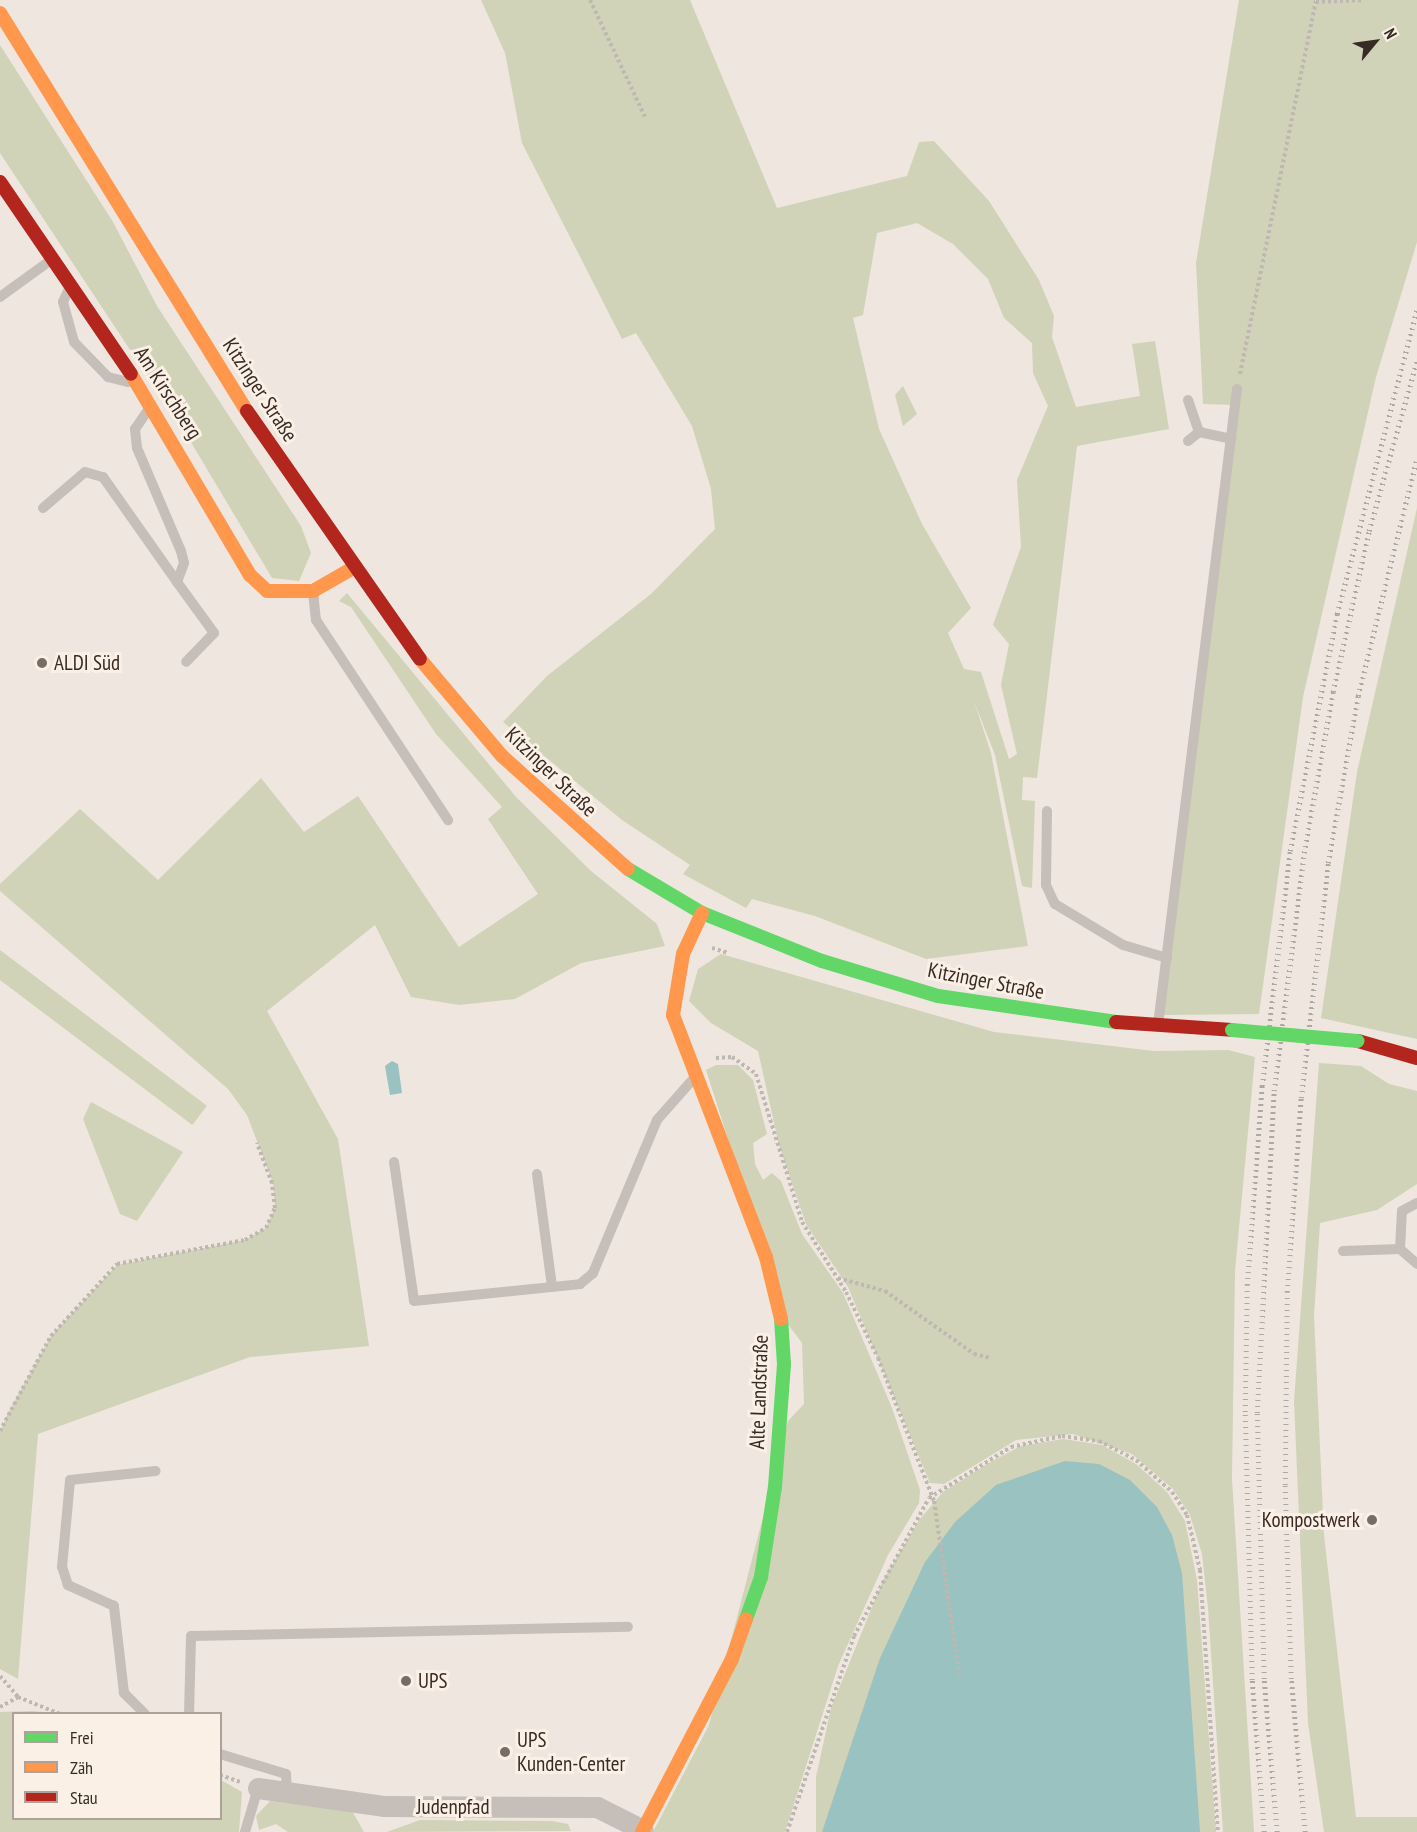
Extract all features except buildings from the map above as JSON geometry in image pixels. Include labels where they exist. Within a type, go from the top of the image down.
[{"type":"street","name":"Kitzinger Straße","points":[[0,13],[251,418],[353,568],[447,696],[502,756],[596,844],[671,897],[702,913],[822,961],[938,996],[1158,1028],[1232,1030],[1358,1041],[1417,1058]]},
{"type":"street","name":"Am Kirschberg","points":[[0,182],[140,385],[250,575],[267,591],[313,591],[353,568]]},
{"type":"street","name":"Alte Landstraße","points":[[642,1831],[732,1659],[761,1577],[784,1364],[783,1328],[766,1257],[673,1015],[672,998],[683,954],[702,913]]},
{"type":"street","name":"Judenpfad","points":[[258,1788],[385,1806],[597,1807],[642,1831]]},
{"type":"lane","points":[[0,297],[53,259]]},
{"type":"lane","points":[[70,286],[63,302],[74,342],[108,377],[140,385]]},
{"type":"lane","points":[[1158,1028],[1237,389]]},
{"type":"lane","points":[[1188,400],[1199,432]]},
{"type":"lane","points":[[152,404],[140,417],[135,438],[181,551],[184,563],[177,582]]},
{"type":"lane","points":[[1199,432],[1231,439]]},
{"type":"lane","points":[[1188,441],[1199,432]]},
{"type":"lane","points":[[43,508],[85,472],[103,477],[214,633],[186,662]]},
{"type":"lane","points":[[313,591],[316,620],[448,820]]},
{"type":"lane","points":[[1047,811],[1046,885],[1055,903],[1123,945],[1167,958]]},
{"type":"lane","points":[[394,1162],[414,1300],[580,1284],[593,1273],[657,1120],[694,1070]]},
{"type":"lane","points":[[537,1174],[552,1287]]},
{"type":"lane","points":[[1400,1249],[1402,1212],[1417,1203]]},
{"type":"lane","points":[[1343,1251],[1400,1249],[1417,1264]]},
{"type":"lane","points":[[144,1712],[124,1693],[114,1606],[68,1585],[62,1567],[70,1480],[156,1471]]},
{"type":"lane","points":[[189,1712],[191,1636],[628,1627]]},
{"type":"lane","points":[[222,1755],[286,1774],[287,1792]]},
{"type":"lane","points":[[245,1832],[258,1788]]},
{"type":"path","points":[[590,0],[645,117]]},
{"type":"path","points":[[1237,389],[1316,1],[1364,0]]},
{"type":"path","points":[[694,1070],[732,1057],[756,1074],[802,1222],[838,1278],[878,1358],[929,1498],[934,1501],[960,1679]]},
{"type":"path","points":[[0,1431],[51,1336],[117,1264],[245,1240],[266,1228],[274,1208],[272,1183],[257,1143]]},
{"type":"path","points":[[838,1278],[885,1291],[974,1354],[990,1358]]},
{"type":"path","points":[[787,1832],[854,1636],[929,1498],[1011,1447],[1062,1436],[1099,1441],[1136,1460],[1172,1492],[1187,1515],[1200,1570],[1218,1832]]},
{"type":"path","points":[[0,1676],[18,1697],[57,1712]]},
{"type":"path","points":[[0,1707],[18,1697]]},
{"type":"green space","points":[[481,0],[690,0],[777,208],[907,176],[919,142],[934,141],[989,201],[1039,280],[1054,316],[1052,337],[1076,407],[1140,396],[1132,344],[1155,341],[1169,429],[1077,446],[1037,778],[1023,777],[1022,800],[1035,801],[1032,888],[1022,886],[995,755],[974,701],[991,753],[1028,946],[926,959],[815,916],[752,899],[746,908],[683,874],[690,865],[622,820],[503,722],[547,676],[651,594],[715,529],[711,489],[692,426],[636,333],[622,339],[522,143],[505,53]],"holes":[[[917,223],[953,244],[988,279],[1004,318],[1032,343],[1033,373],[1048,406],[1017,480],[1021,547],[993,625],[1009,644],[1001,685],[1017,754],[1009,759],[981,672],[964,669],[948,633],[971,608],[922,524],[879,429],[853,318],[863,315],[877,233]]]},
{"type":"green space","points":[[1239,0],[1314,0],[1316,6],[1317,0],[1417,0],[1417,242],[1376,377],[1303,697],[1259,1014],[1163,1015],[1238,405],[1203,404],[1196,263]]},
{"type":"green space","points":[[0,45],[113,222],[157,306],[301,526],[311,553],[299,581],[272,578],[189,439],[0,153]]},
{"type":"green space","points":[[903,386],[917,414],[903,426],[895,395]]},
{"type":"green space","points":[[1417,508],[1417,1039],[1321,1018],[1357,772]]},
{"type":"green space","points":[[347,593],[516,797],[591,871],[657,924],[665,946],[581,963],[515,999],[459,1005],[411,997],[375,925],[267,1011],[338,1139],[369,1346],[250,1357],[38,1434],[18,1679],[0,1669],[0,1432],[9,1411],[51,1336],[117,1265],[245,1240],[266,1228],[275,1208],[273,1183],[247,1115],[228,1089],[0,891],[0,884],[80,809],[158,880],[261,778],[304,832],[358,796],[459,947],[538,894],[488,819],[502,807],[436,734],[351,607],[339,601]]},
{"type":"green space","points":[[0,950],[207,1106],[192,1125],[0,980]]},
{"type":"green space","points":[[721,954],[994,1032],[1154,1051],[1228,1050],[1255,1057],[1235,1271],[1232,1479],[1254,1832],[1223,1832],[1208,1608],[1202,1554],[1190,1515],[1173,1489],[1132,1454],[1073,1434],[1016,1440],[944,1484],[930,1483],[848,1287],[806,1224],[779,1145],[758,1051],[711,1023],[689,1001],[698,969]]},
{"type":"green space","points":[[1319,1063],[1361,1066],[1389,1084],[1417,1091],[1417,1184],[1377,1210],[1320,1223],[1314,1316],[1324,1535],[1356,1817],[1417,1817],[1417,1832],[1324,1832],[1308,1723],[1294,1401]]},
{"type":"green space","points":[[716,1065],[738,1065],[753,1080],[767,1134],[753,1143],[755,1164],[763,1180],[772,1173],[781,1181],[802,1234],[843,1293],[892,1408],[920,1490],[919,1503],[888,1555],[838,1666],[785,1832],[653,1832],[709,1725],[788,1421],[804,1404],[802,1343],[787,1323],[706,1070]]},
{"type":"green space","points":[[91,1102],[183,1152],[137,1221],[120,1214],[83,1119]]},
{"type":"green space","points":[[1063,1439],[1102,1445],[1136,1464],[1167,1492],[1185,1521],[1197,1580],[1216,1832],[816,1832],[816,1777],[831,1708],[883,1580],[920,1519],[943,1492],[987,1464],[1021,1446]]},
{"type":"green space","points":[[32,1711],[43,1712],[12,1712],[12,1820],[222,1820],[222,1781],[242,1792],[239,1832],[0,1832],[0,1712]]},
{"type":"green space","points":[[270,1801],[352,1811],[364,1832],[288,1832],[276,1824],[259,1830],[256,1816]]},
{"type":"green space","points":[[420,1820],[552,1821],[568,1824],[571,1831],[387,1832]]},
{"type":"water","points":[[392,1061],[398,1064],[402,1093],[390,1095],[385,1066]]},
{"type":"water","points":[[1065,1461],[1099,1464],[1130,1480],[1157,1507],[1172,1535],[1182,1573],[1200,1832],[822,1832],[880,1658],[925,1562],[955,1522],[996,1485]]},
{"type":"railway","points":[[1264,1832],[1252,1680],[1245,1412],[1247,1285],[1262,1086],[1290,851],[1337,614],[1417,309]]},
{"type":"railway","points":[[1277,1832],[1264,1679],[1257,1413],[1274,1091],[1304,853],[1333,692],[1369,531],[1417,360]]},
{"type":"railway","points":[[1305,1832],[1291,1679],[1285,1485],[1287,1292],[1301,1098],[1328,863],[1358,696],[1417,457]]},
{"type":"traffic: fast","points":[[628,869],[702,913],[822,961],[938,996],[1116,1022]]},
{"type":"traffic: fast","points":[[1232,1030],[1358,1041]]},
{"type":"traffic: fast","points":[[746,1619],[761,1577],[775,1487],[784,1364],[781,1319]]},
{"type":"traffic: slow","points":[[0,13],[247,411]]},
{"type":"traffic: slow","points":[[131,374],[250,575],[267,591],[313,591],[353,568]]},
{"type":"traffic: slow","points":[[420,659],[502,756],[628,869]]},
{"type":"traffic: slow","points":[[702,913],[683,954],[673,1015],[766,1257],[781,1319]]},
{"type":"traffic: slow","points":[[642,1832],[732,1659],[746,1619]]},
{"type":"traffic: jam","points":[[0,182],[131,374]]},
{"type":"traffic: jam","points":[[247,411],[420,659]]},
{"type":"traffic: jam","points":[[1116,1022],[1232,1030]]},
{"type":"traffic: jam","points":[[1358,1041],[1417,1058]]},
{"type":"place","name":"ALDI Süd","points":[[42,663]]},
{"type":"place","name":"Kompostwerk","points":[[1372,1520]]},
{"type":"place","name":"UPS","points":[[406,1681]]},
{"type":"place","name":"UPS Kunden-Center","points":[[505,1752]]}]
